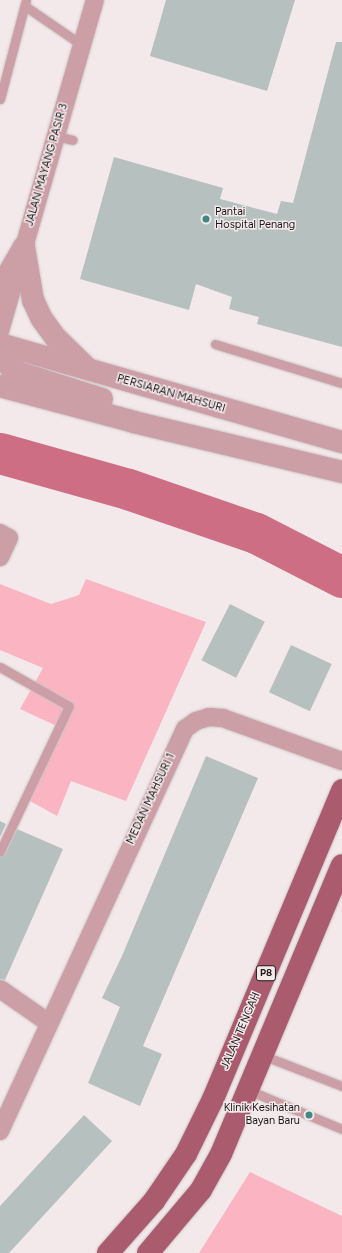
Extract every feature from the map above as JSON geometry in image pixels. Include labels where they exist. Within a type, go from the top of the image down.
[{"type":"main road","name":"JALAN TENGAH","points":[[108,1253],[154,1202],[186,1154],[213,1099],[342,790]]},
{"type":"main road","name":"P8","points":[[148,1253],[201,1190],[221,1154],[341,871]]},
{"type":"street","name":"JALAN MAYANG PASIR 3","points":[[0,331],[24,246],[64,138],[82,45],[95,0]]},
{"type":"street","points":[[0,288],[24,246]]},
{"type":"street","points":[[24,246],[33,300],[42,319],[56,338],[92,372]]},
{"type":"street","name":"PERSIARAN MAHSURI","points":[[0,344],[92,372],[342,442]]},
{"type":"street","points":[[0,353],[12,368],[103,400],[134,422]]},
{"type":"street","points":[[0,386],[134,422],[342,472]]},
{"type":"street","points":[[0,557],[5,536]]},
{"type":"street","name":"MEDAN MAHSURI 1","points":[[0,1131],[185,729],[196,721],[209,717],[223,718],[342,761]]},
{"type":"street","points":[[0,990],[49,1023]]},
{"type":"lane","points":[[0,99],[4,66],[26,3],[82,45]]},
{"type":"lane","points":[[215,344],[342,383]]},
{"type":"lane","points":[[0,667],[69,706],[0,851]]},
{"type":"lane","points":[[262,1055],[342,1086]]},
{"type":"lane","points":[[248,1090],[342,1129]]},
{"type":"shaded area","points":[[86,579],[206,622],[126,801],[71,781],[57,816],[30,801],[61,728],[20,709],[43,668],[0,650],[0,584],[51,604],[79,595]]},
{"type":"shaded area","points":[[250,1172],[342,1216],[342,1253],[199,1253]]},
{"type":"building","points":[[166,0],[295,0],[267,91],[150,56]]},
{"type":"building","points":[[336,42],[342,42],[342,347],[257,324],[259,317],[229,309],[232,297],[196,284],[189,310],[80,279],[114,157],[223,188],[220,199],[277,214],[281,201],[293,203]]},
{"type":"building","points":[[230,604],[265,622],[236,678],[201,660]]},
{"type":"building","points":[[291,645],[332,664],[310,711],[269,692]]},
{"type":"building","points":[[206,756],[258,778],[143,1046],[162,1054],[140,1106],[88,1083],[120,1007],[102,998],[122,956]]},
{"type":"building","points":[[0,821],[6,824],[0,837]]},
{"type":"building","points":[[17,829],[63,849],[5,980],[0,979],[0,857],[5,854]]},
{"type":"building","points":[[84,1115],[112,1141],[9,1253],[0,1253],[0,1206]]},
{"type":"waterway","points":[[0,453],[128,489],[256,533],[342,577]]},
{"type":"place","name":"Pantai Hospital Penang","points":[[206,219]]},
{"type":"place","name":"Klinik Kesihatan Bayan Baru","points":[[309,1115]]}]
